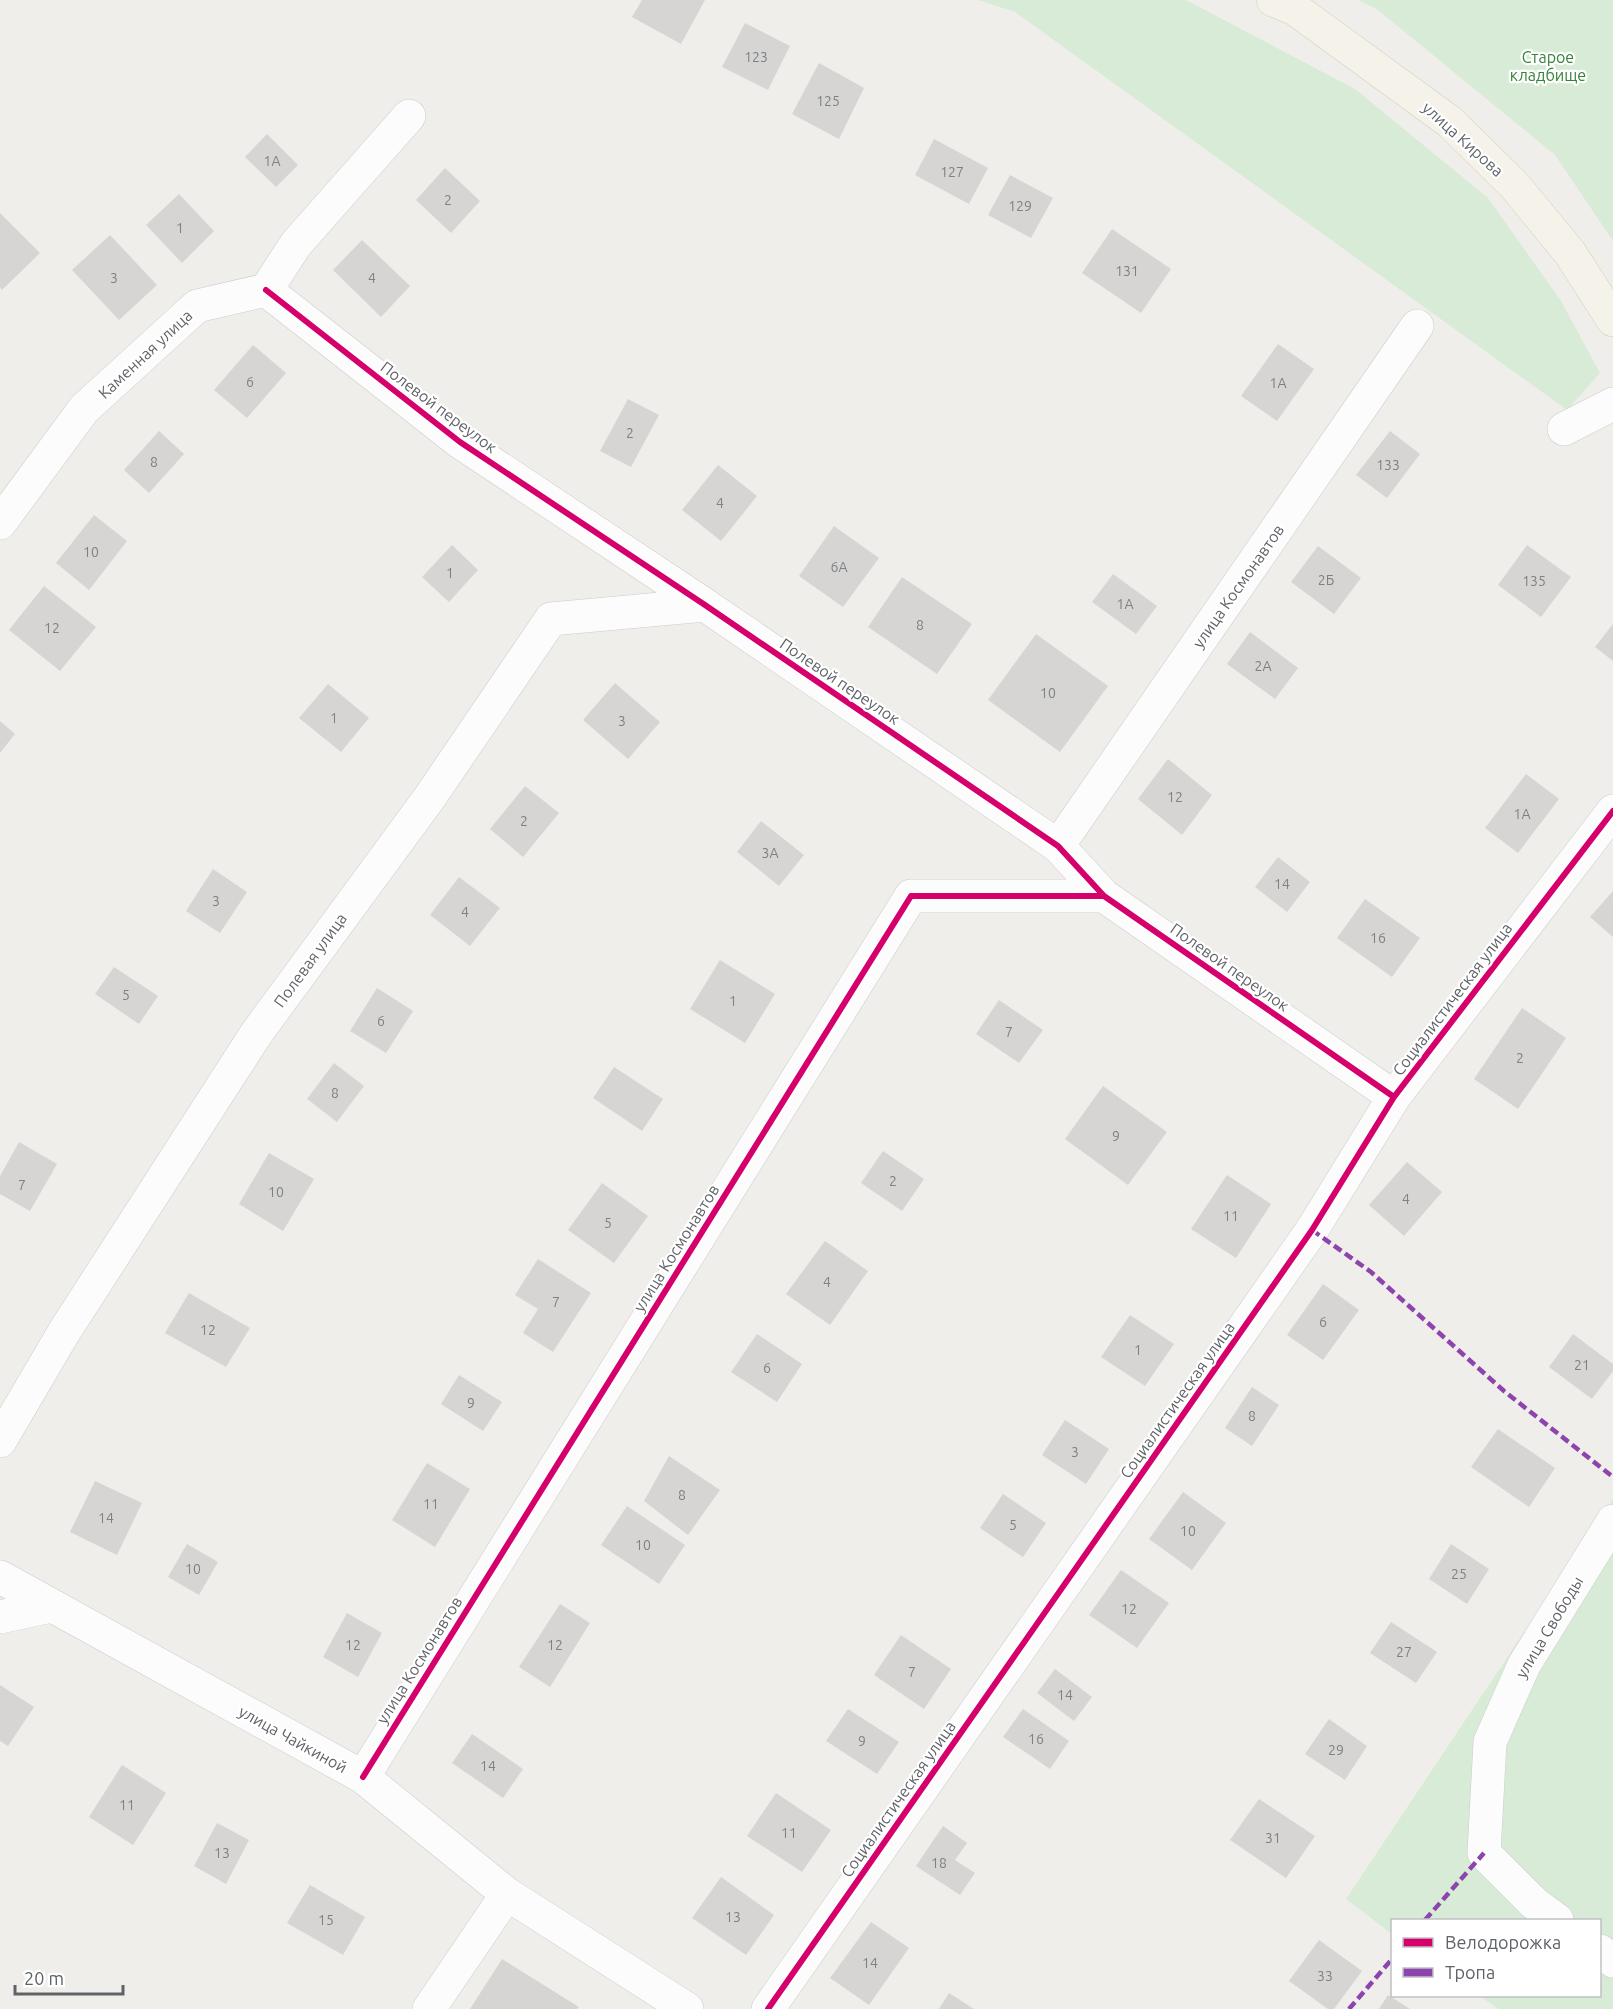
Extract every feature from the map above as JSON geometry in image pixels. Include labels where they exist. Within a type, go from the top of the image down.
[{"type":"main road","name":"улица Кирова","points":[[1273,0],[1295,9],[1450,122],[1515,186],[1570,253],[1613,320]]},
{"type":"street","points":[[266,290],[296,244],[409,116]]},
{"type":"street","name":"Каменная улица","points":[[0,523],[84,409],[197,306],[266,290]]},
{"type":"street","name":"Полевой переулок","points":[[266,290],[460,442],[705,605],[1058,846],[1104,896],[1394,1097]]},
{"type":"street","name":"улица Космонавтов","points":[[1058,846],[1417,326]]},
{"type":"street","points":[[1564,429],[1613,404]]},
{"type":"street","name":"Полевая улица","points":[[0,1441],[64,1332],[256,1034],[430,797],[551,619],[705,605]]},
{"type":"street","name":"Социалистическая улица","points":[[768,2009],[1312,1230],[1394,1097],[1613,811]]},
{"type":"street","name":"улица Космонавтов","points":[[363,1777],[910,896],[1104,896]]},
{"type":"street","name":"улица Свободы","points":[[1556,1919],[1534,1903],[1484,1853],[1490,1742],[1524,1665],[1613,1521]]},
{"type":"street","name":"улица Чайкиной","points":[[0,1577],[363,1777],[507,1894],[687,2009]]},
{"type":"street","points":[[0,1617],[51,1606]]},
{"type":"street","points":[[429,2009],[507,1894]]},
{"type":"green space","points":[[978,0],[1186,0],[1355,89],[1488,198],[1561,301],[1600,373],[1567,410],[1015,12]]},
{"type":"green space","name":"Старое кладбище","points":[[1358,0],[1613,0],[1613,241],[1555,155],[1378,10]]},
{"type":"green space","points":[[1613,1499],[1613,2009],[1499,2009],[1481,1997],[1601,1997],[1601,1919],[1391,1919],[1391,1933],[1346,1899]]},
{"type":"building","points":[[642,0],[705,0],[681,44],[632,17]]},
{"type":"building","points":[[745,23],[790,46],[768,90],[722,67]]},
{"type":"building","points":[[819,63],[864,88],[839,139],[792,114]]},
{"type":"building","points":[[267,134],[298,165],[276,187],[245,157]]},
{"type":"building","points":[[934,139],[988,168],[969,204],[915,175]]},
{"type":"building","points":[[445,168],[480,201],[451,233],[416,200]]},
{"type":"building","points":[[1010,175],[1053,198],[1031,238],[988,215]]},
{"type":"building","points":[[179,194],[214,231],[182,263],[146,225]]},
{"type":"building","points":[[0,213],[40,253],[2,290],[0,287]]},
{"type":"building","points":[[1112,229],[1171,269],[1141,313],[1082,273]]},
{"type":"building","points":[[110,235],[157,285],[119,320],[72,270]]},
{"type":"building","points":[[362,240],[410,286],[381,317],[333,270]]},
{"type":"building","points":[[1278,344],[1314,369],[1277,421],[1241,396]]},
{"type":"building","points":[[253,345],[286,373],[247,418],[214,390]]},
{"type":"building","points":[[628,399],[659,415],[631,467],[600,451]]},
{"type":"building","points":[[159,431],[184,454],[149,493],[124,470]]},
{"type":"building","points":[[1390,431],[1420,454],[1387,498],[1356,475]]},
{"type":"building","points":[[718,465],[757,496],[721,541],[682,510]]},
{"type":"building","points":[[94,515],[127,541],[89,590],[56,563]]},
{"type":"building","points":[[834,526],[879,558],[843,607],[799,576]]},
{"type":"building","points":[[452,545],[478,570],[449,602],[422,577]]},
{"type":"building","points":[[1527,545],[1571,577],[1541,617],[1498,585]]},
{"type":"building","points":[[1318,546],[1361,578],[1334,614],[1291,582]]},
{"type":"building","points":[[1113,574],[1157,606],[1136,634],[1092,602]]},
{"type":"building","points":[[902,577],[972,624],[937,674],[868,627]]},
{"type":"building","points":[[44,586],[96,627],[60,671],[9,630]]},
{"type":"building","points":[[1613,624],[1613,661],[1595,647]]},
{"type":"building","points":[[1250,632],[1298,668],[1275,699],[1227,664]]},
{"type":"building","points":[[1036,634],[1108,686],[1060,752],[988,700]]},
{"type":"building","points":[[615,683],[660,722],[628,759],[583,720]]},
{"type":"building","points":[[328,684],[369,718],[341,752],[299,718]]},
{"type":"building","points":[[0,721],[15,734],[0,753]]},
{"type":"building","points":[[1168,759],[1212,795],[1182,835],[1138,799]]},
{"type":"building","points":[[1526,774],[1559,799],[1518,853],[1485,828]]},
{"type":"building","points":[[525,786],[559,813],[523,857],[490,829]]},
{"type":"building","points":[[761,821],[804,855],[779,886],[737,852]]},
{"type":"building","points":[[1278,857],[1310,882],[1287,912],[1255,887]]},
{"type":"building","points":[[213,869],[247,892],[220,933],[186,911]]},
{"type":"building","points":[[459,877],[500,908],[470,946],[430,915]]},
{"type":"building","points":[[1613,891],[1613,937],[1590,917]]},
{"type":"building","points":[[1365,899],[1420,938],[1392,977],[1337,938]]},
{"type":"building","points":[[720,960],[775,994],[745,1043],[690,1009]]},
{"type":"building","points":[[114,967],[158,996],[139,1024],[95,994]]},
{"type":"building","points":[[377,988],[413,1011],[386,1053],[350,1031]]},
{"type":"building","points":[[999,1000],[1043,1030],[1019,1063],[976,1034]]},
{"type":"building","points":[[1522,1008],[1566,1038],[1518,1109],[1474,1079]]},
{"type":"building","points":[[334,1063],[364,1086],[337,1122],[307,1099]]},
{"type":"building","points":[[614,1067],[663,1099],[642,1131],[593,1098]]},
{"type":"building","points":[[1103,1086],[1167,1132],[1128,1185],[1065,1139]]},
{"type":"building","points":[[19,1142],[57,1164],[30,1211],[0,1194],[0,1176]]},
{"type":"building","points":[[883,1151],[924,1179],[902,1211],[861,1183]]},
{"type":"building","points":[[269,1153],[314,1179],[283,1231],[239,1204]]},
{"type":"building","points":[[1407,1162],[1442,1192],[1404,1236],[1369,1205]]},
{"type":"building","points":[[1227,1175],[1271,1204],[1236,1258],[1191,1229]]},
{"type":"building","points":[[602,1183],[648,1216],[614,1263],[568,1230]]},
{"type":"building","points":[[825,1241],[868,1271],[830,1325],[786,1294]]},
{"type":"building","points":[[538,1259],[591,1293],[553,1352],[523,1333],[538,1309],[515,1295]]},
{"type":"building","points":[[1323,1284],[1359,1310],[1323,1360],[1287,1335]]},
{"type":"building","points":[[189,1293],[250,1328],[226,1367],[165,1333]]},
{"type":"building","points":[[1130,1315],[1174,1344],[1145,1386],[1101,1357]]},
{"type":"building","points":[[757,1334],[802,1364],[777,1402],[731,1372]]},
{"type":"building","points":[[1573,1334],[1613,1364],[1613,1371],[1592,1399],[1549,1367]]},
{"type":"building","points":[[459,1375],[502,1402],[483,1431],[441,1404]]},
{"type":"building","points":[[1252,1387],[1279,1405],[1252,1446],[1225,1428]]},
{"type":"building","points":[[1065,1420],[1109,1449],[1086,1484],[1042,1455]]},
{"type":"building","points":[[1498,1429],[1555,1468],[1529,1507],[1471,1467]]},
{"type":"building","points":[[669,1456],[720,1490],[688,1535],[644,1501]]},
{"type":"building","points":[[427,1463],[470,1489],[435,1547],[392,1520]]},
{"type":"building","points":[[95,1481],[142,1503],[117,1555],[70,1532]]},
{"type":"building","points":[[1183,1492],[1226,1523],[1192,1570],[1149,1539]]},
{"type":"building","points":[[1003,1494],[1046,1523],[1023,1557],[980,1528]]},
{"type":"building","points":[[627,1506],[685,1545],[659,1584],[601,1545]]},
{"type":"building","points":[[187,1544],[218,1562],[199,1595],[168,1577]]},
{"type":"building","points":[[1451,1544],[1489,1569],[1467,1604],[1429,1579]]},
{"type":"building","points":[[1121,1570],[1169,1603],[1137,1648],[1089,1615]]},
{"type":"building","points":[[560,1604],[590,1623],[550,1687],[519,1667]]},
{"type":"building","points":[[347,1613],[382,1633],[358,1677],[323,1657]]},
{"type":"building","points":[[1391,1622],[1437,1652],[1416,1683],[1370,1653]]},
{"type":"building","points":[[901,1635],[951,1669],[924,1709],[874,1675]]},
{"type":"building","points":[[1055,1669],[1092,1697],[1074,1721],[1037,1693]]},
{"type":"building","points":[[0,1685],[34,1707],[8,1746],[0,1741]]},
{"type":"building","points":[[848,1709],[899,1742],[877,1774],[826,1741]]},
{"type":"building","points":[[1023,1709],[1069,1741],[1050,1769],[1003,1737]]},
{"type":"building","points":[[1329,1719],[1367,1746],[1345,1780],[1305,1754]]},
{"type":"building","points":[[472,1734],[523,1769],[503,1798],[452,1763]]},
{"type":"building","points":[[122,1765],[166,1793],[133,1845],[89,1817]]},
{"type":"building","points":[[776,1793],[831,1830],[802,1872],[747,1836]]},
{"type":"building","points":[[1259,1799],[1315,1836],[1286,1878],[1230,1840]]},
{"type":"building","points":[[217,1823],[249,1840],[226,1884],[194,1866]]},
{"type":"building","points":[[943,1826],[967,1843],[955,1860],[975,1873],[960,1895],[916,1866]]},
{"type":"building","points":[[721,1877],[774,1915],[746,1955],[692,1918]]},
{"type":"building","points":[[310,1885],[365,1917],[343,1955],[287,1923]]},
{"type":"building","points":[[871,1922],[909,1948],[869,2005],[830,1978]]},
{"type":"building","points":[[1319,1940],[1362,1971],[1334,2009],[1328,2009],[1289,1981]]},
{"type":"building","points":[[502,1959],[579,2007],[577,2009],[470,2009]]},
{"type":"building","points":[[949,1993],[974,2009],[939,2009]]},
{"type":"building","points":[[1388,1995],[1410,2009],[1379,2009]]},
{"type":"marked path","points":[[1312,1230],[1371,1272],[1504,1391],[1613,1477]]},
{"type":"marked path","points":[[1426,1919],[1484,1853]]},
{"type":"marked path","points":[[1349,2009],[1391,1960]]},
{"type":"cycle path","points":[[266,290],[460,442],[705,605],[1058,846],[1104,896],[1394,1097]]},
{"type":"cycle path","points":[[768,2009],[1312,1230],[1394,1097],[1613,811]]},
{"type":"cycle path","points":[[363,1777],[911,896],[1104,896]]}]
